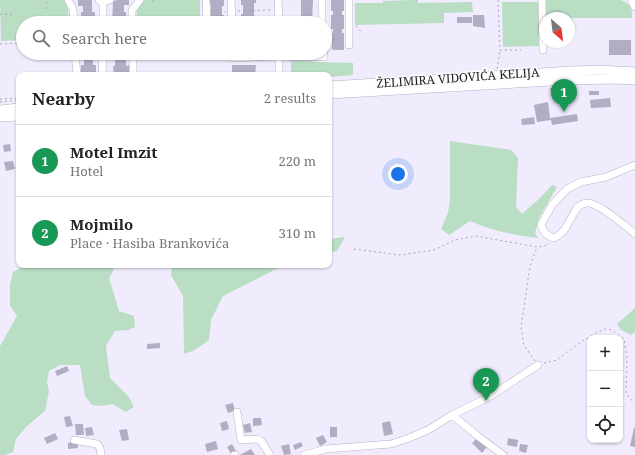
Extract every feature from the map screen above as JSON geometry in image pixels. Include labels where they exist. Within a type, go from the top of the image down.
[{"type":"main road","name":"ŽELIMIRA VIDOVIĆA KELIJA","points":[[332,86],[572,71],[600,70],[635,72]]},
{"type":"main road","name":"ŽELIMIRA VIDOVIĆA KELIJA","points":[[332,94],[569,80],[616,78],[635,80]]},
{"type":"main road","points":[[0,110],[16,108]]},
{"type":"main road","points":[[0,117],[16,116]]},
{"type":"street","points":[[68,0],[73,9],[74,16]]},
{"type":"street","points":[[132,16],[132,10],[140,0]]},
{"type":"street","points":[[206,0],[207,13]]},
{"type":"street","points":[[232,0],[232,16]]},
{"type":"street","points":[[278,0],[279,16]]},
{"type":"street","points":[[322,0],[322,16]]},
{"type":"street","points":[[349,0],[349,45]]},
{"type":"street","points":[[542,0],[543,50]]},
{"type":"street","points":[[632,0],[635,7]]},
{"type":"street","points":[[103,16],[104,1]]},
{"type":"street","points":[[76,60],[77,72]]},
{"type":"street","points":[[102,72],[103,60]]},
{"type":"street","points":[[133,60],[134,72]]},
{"type":"street","points":[[279,60],[279,72]]},
{"type":"street","points":[[635,164],[606,177],[581,182],[567,189],[552,205],[541,225],[543,231],[548,236],[554,238],[560,235],[567,228],[576,209],[581,204],[587,202],[602,208],[635,234]]},
{"type":"street","points":[[304,455],[326,449],[391,444],[428,430],[452,415],[489,397],[538,365]]},
{"type":"street","points":[[237,412],[241,440],[257,439],[261,441],[270,455]]},
{"type":"street","points":[[452,415],[479,438],[503,455]]},
{"type":"street","points":[[74,440],[97,444],[100,448],[101,455]]},
{"type":"path","points":[[46,9],[47,0]]},
{"type":"path","points":[[153,0],[154,5]]},
{"type":"path","points":[[497,70],[500,50],[498,0]]},
{"type":"path","points":[[207,13],[273,10]]},
{"type":"path","points":[[0,14],[14,15]]},
{"type":"path","points":[[358,28],[362,33]]},
{"type":"path","points":[[0,44],[16,43]]},
{"type":"path","points":[[500,50],[521,50]]},
{"type":"path","points":[[0,100],[16,99]]},
{"type":"path","points":[[354,249],[400,255],[434,250],[455,240],[476,236],[537,247],[548,245],[554,238]]},
{"type":"path","points":[[537,247],[530,266],[521,327],[524,345],[538,365],[557,360],[582,341],[604,329],[612,330],[624,339],[627,358],[626,393],[631,400],[635,400]]},
{"type":"green space","points":[[0,0],[64,0],[68,8],[69,16],[16,16],[16,40],[1,41]]},
{"type":"green space","points":[[143,0],[200,0],[200,16],[136,16],[137,7]]},
{"type":"green space","points":[[418,0],[418,3],[472,2],[473,12],[444,13],[444,23],[355,25],[355,3],[383,3],[383,1]]},
{"type":"green space","points":[[546,0],[621,0],[630,7],[632,18],[575,18],[575,12],[546,12]]},
{"type":"green space","points":[[502,2],[538,2],[539,46],[503,47]]},
{"type":"green space","points":[[291,61],[353,63],[353,75],[332,77],[332,72],[291,72]]},
{"type":"green space","points":[[450,141],[511,150],[518,158],[516,207],[522,214],[552,185],[557,187],[539,218],[535,233],[538,238],[503,232],[470,221],[449,235],[441,229],[448,213],[450,200]]},
{"type":"green space","points":[[345,237],[337,251],[332,252],[332,239]]},
{"type":"green space","points":[[20,268],[114,268],[109,278],[119,311],[134,316],[135,327],[128,330],[115,331],[106,346],[110,378],[129,397],[134,407],[126,412],[112,404],[101,406],[92,405],[85,396],[80,365],[60,365],[49,371],[47,382],[49,391],[45,411],[27,426],[16,439],[13,452],[0,455],[0,346],[17,316],[10,306],[10,285],[13,272]]},
{"type":"green space","points":[[172,268],[278,268],[223,296],[211,320],[209,340],[195,350],[184,354],[183,296],[171,275]]},
{"type":"green space","points":[[635,308],[635,332],[631,335],[621,330],[617,324]]},
{"type":"building","points":[[78,0],[92,0],[92,12],[95,12],[95,16],[81,16],[83,6],[78,6]]},
{"type":"building","points":[[129,0],[129,5],[124,5],[124,12],[126,12],[126,16],[112,16],[113,1]]},
{"type":"building","points":[[209,0],[224,0],[222,15],[224,16],[210,16],[211,4],[209,4]]},
{"type":"building","points":[[241,0],[256,0],[256,3],[254,3],[254,16],[241,16],[241,14],[243,14],[243,5],[241,5]]},
{"type":"building","points":[[301,0],[313,0],[312,16],[301,16]]},
{"type":"building","points":[[331,0],[344,0],[344,11],[342,11],[342,15],[344,15],[344,29],[342,29],[342,33],[344,33],[343,50],[332,49],[333,29],[331,15],[333,15],[333,11],[331,11]]},
{"type":"building","points":[[473,15],[484,15],[485,28],[473,26]]},
{"type":"building","points":[[457,17],[472,17],[472,23],[457,23]]},
{"type":"building","points":[[609,40],[631,40],[631,55],[609,55]]},
{"type":"building","points":[[84,60],[93,60],[93,65],[96,65],[96,72],[81,72],[81,65],[84,65]]},
{"type":"building","points":[[115,60],[126,60],[126,66],[129,65],[129,72],[114,72],[113,66],[115,66]]},
{"type":"building","points":[[232,65],[256,65],[255,72],[232,72]]},
{"type":"building","points":[[565,85],[568,97],[553,100],[550,88]]},
{"type":"building","points":[[589,91],[599,91],[599,95],[589,95]]},
{"type":"building","points":[[610,98],[611,107],[591,108],[590,100]]},
{"type":"building","points":[[548,102],[550,118],[577,114],[578,121],[552,125],[551,120],[537,122],[534,105]]},
{"type":"building","points":[[534,117],[535,124],[522,125],[521,119]]},
{"type":"building","points":[[10,144],[11,151],[4,152],[3,145]]},
{"type":"building","points":[[13,161],[15,169],[6,171],[4,162]]},
{"type":"building","points":[[160,343],[160,348],[147,349],[147,344]]},
{"type":"building","points":[[67,366],[69,371],[57,376],[55,371]]},
{"type":"building","points":[[233,403],[235,411],[228,413],[225,405]]},
{"type":"building","points":[[70,416],[73,426],[66,427],[64,417]]},
{"type":"building","points":[[253,418],[261,418],[262,425],[253,426]]},
{"type":"building","points":[[227,421],[229,429],[222,431],[220,423]]},
{"type":"building","points":[[390,421],[393,434],[384,436],[382,423]]},
{"type":"building","points":[[250,423],[252,432],[245,433],[243,425]]},
{"type":"building","points":[[75,424],[83,424],[84,435],[76,435]]},
{"type":"building","points":[[92,427],[94,435],[86,436],[85,428]]},
{"type":"building","points":[[330,427],[337,427],[337,437],[330,437]]},
{"type":"building","points":[[635,428],[635,447],[630,446]]},
{"type":"building","points":[[127,429],[129,440],[122,441],[119,430]]},
{"type":"building","points":[[55,433],[58,439],[47,444],[44,438]]},
{"type":"building","points":[[323,435],[327,442],[320,446],[316,438]]},
{"type":"building","points":[[477,438],[487,447],[482,453],[472,443]]},
{"type":"building","points":[[508,438],[518,440],[517,447],[507,445]]},
{"type":"building","points":[[216,441],[218,449],[207,452],[205,444]]},
{"type":"building","points":[[78,442],[78,448],[68,449],[68,443]]},
{"type":"building","points":[[301,442],[303,446],[295,450],[293,445]]},
{"type":"building","points":[[232,444],[236,451],[231,454],[227,447]]},
{"type":"building","points":[[289,444],[291,454],[284,455],[281,446]]},
{"type":"building","points":[[520,444],[528,445],[526,453],[519,451]]},
{"type":"building","points":[[251,449],[255,455],[240,455]]},
{"type":"place","name":"Motel Imzit","points":[[564,112]]},
{"type":"place","name":"Mojmilo","points":[[486,401]]}]
